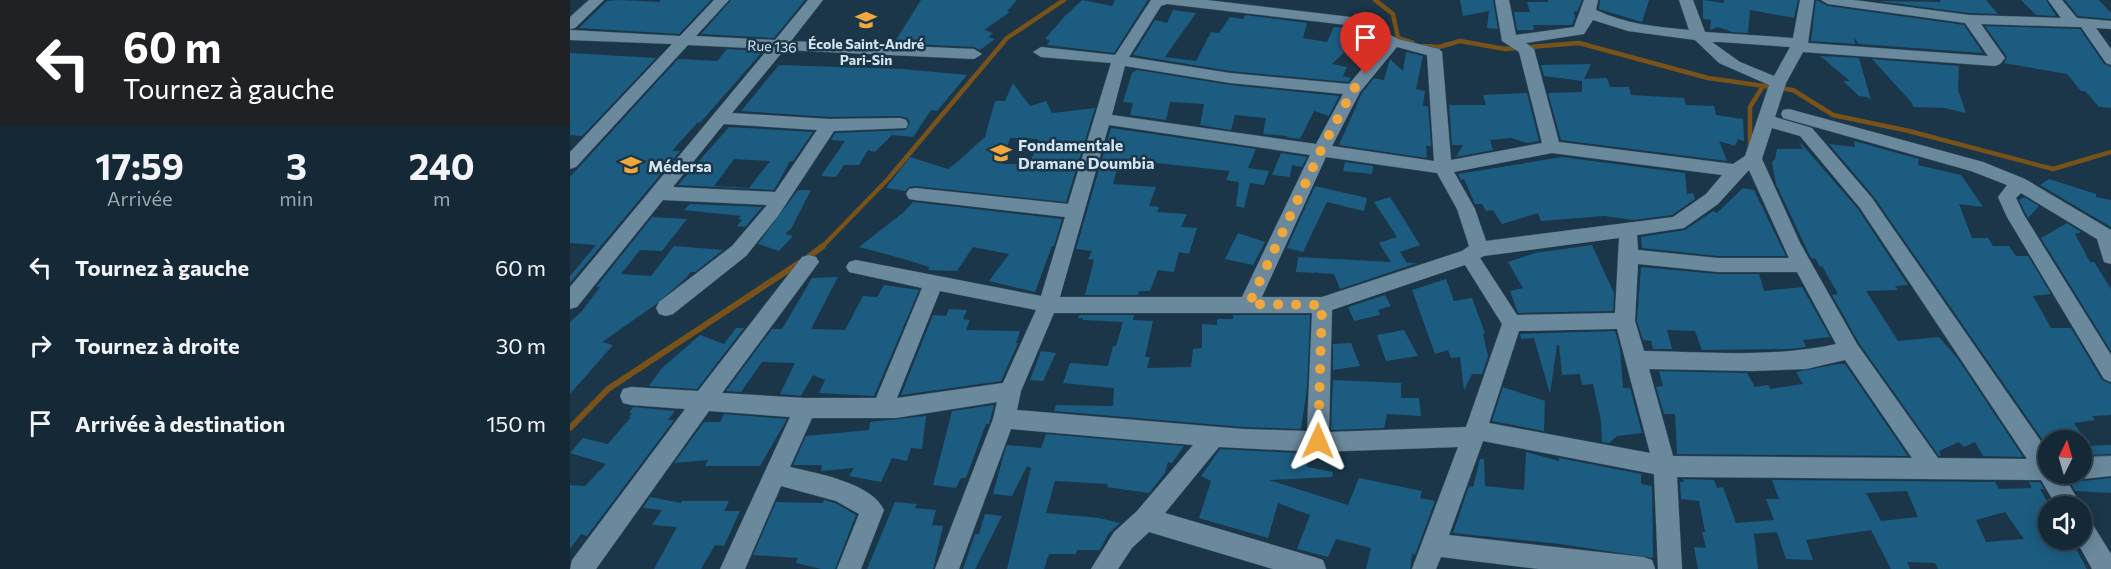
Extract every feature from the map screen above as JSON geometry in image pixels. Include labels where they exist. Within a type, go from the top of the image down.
[{"type":"street","points":[[570,25],[597,0]]},
{"type":"street","points":[[570,163],[722,0]]},
{"type":"street","points":[[570,301],[816,0]]},
{"type":"street","points":[[947,569],[1004,418],[1010,391],[1048,305],[1104,120],[1119,61],[1156,3],[1163,0]]},
{"type":"street","points":[[1170,0],[1359,22],[1393,42],[1434,51],[1443,168],[1466,208],[1474,252],[1512,323],[1424,569]]},
{"type":"street","points":[[1502,0],[1510,41]]},
{"type":"street","points":[[1686,0],[1698,34],[1715,53],[1743,70],[1772,103],[1806,132],[1866,203],[2038,455]]},
{"type":"street","points":[[856,267],[1048,305],[1322,305],[1474,252],[1677,223],[1712,200],[1736,171],[1752,159],[1772,103],[1799,45],[1807,0]]},
{"type":"street","points":[[1828,0],[1894,12],[1970,19],[2111,25]]},
{"type":"street","points":[[2055,0],[2078,22],[2111,60]]},
{"type":"street","points":[[1510,41],[1579,31],[1583,27],[1589,6],[1605,21],[1698,34],[1799,45],[1995,61],[1997,58],[1970,19]]},
{"type":"street","name":"Rue 136","points":[[570,35],[974,54]]},
{"type":"street","points":[[1510,41],[1526,49],[1552,147]]},
{"type":"street","points":[[1249,304],[1321,150],[1353,90],[1393,42]]},
{"type":"street","points":[[1041,52],[1095,56],[1230,78],[1353,90]]},
{"type":"street","points":[[1772,103],[1977,166],[2019,183],[2108,237],[2111,257]]},
{"type":"street","points":[[720,118],[829,125],[900,124]]},
{"type":"street","points":[[1104,120],[1443,168],[1552,147],[1736,171]]},
{"type":"street","points":[[666,309],[739,251],[780,199],[829,125]]},
{"type":"street","points":[[570,140],[591,141]]},
{"type":"street","points":[[1752,159],[1803,265],[1850,350],[1932,468]]},
{"type":"street","points":[[2019,183],[2007,197],[2016,216],[2111,373]]},
{"type":"street","points":[[658,193],[780,199]]},
{"type":"street","points":[[915,194],[1075,210]]},
{"type":"street","points":[[1628,231],[1629,256],[1625,321],[1665,466],[1670,569]]},
{"type":"street","points":[[1629,256],[1718,265],[1803,265]]},
{"type":"street","points":[[581,569],[704,400],[809,262]]},
{"type":"street","points":[[883,407],[934,282]]},
{"type":"street","points":[[1318,441],[1322,305]]},
{"type":"street","points":[[1512,323],[1625,321]]},
{"type":"street","points":[[1635,360],[1752,362],[1806,360],[1850,350]]},
{"type":"street","points":[[631,396],[805,408],[896,408],[1010,391]]},
{"type":"street","points":[[732,569],[805,408]]},
{"type":"street","points":[[1004,418],[1214,437],[1318,441],[1474,433],[1665,466],[2038,471]]},
{"type":"street","points":[[1103,569],[1123,540],[1145,519],[1214,437]]},
{"type":"street","points":[[2092,467],[2111,466]]},
{"type":"street","points":[[774,474],[829,487],[865,503],[872,510],[849,569]]},
{"type":"street","points":[[1145,519],[1314,569]]},
{"type":"street","points":[[1434,545],[1643,569]]},
{"type":"street","points":[[2092,545],[2106,569]]},
{"type":"building","points":[[661,0],[711,0],[679,34],[579,28],[607,1],[659,2]]},
{"type":"building","points":[[731,0],[805,0],[774,38],[701,34]]},
{"type":"building","points":[[921,0],[1017,0],[1007,11],[1010,12],[984,30],[993,33],[988,37],[995,39],[980,50],[974,47],[894,43]]},
{"type":"building","points":[[1082,0],[1112,6],[1115,0],[1148,0],[1114,53],[1047,45],[1050,40],[1045,39]]},
{"type":"building","points":[[1460,0],[1493,0],[1498,29],[1487,28],[1489,11],[1463,16]]},
{"type":"building","points":[[1548,0],[1582,0],[1577,12],[1574,11],[1575,17],[1572,25],[1533,25],[1534,30],[1517,30],[1514,12],[1530,12],[1527,2],[1548,2]]},
{"type":"building","points":[[1600,0],[1649,0],[1642,22],[1599,9]]},
{"type":"building","points":[[1703,0],[1724,3],[1724,0],[1798,0],[1794,18],[1750,10],[1748,33],[1732,32],[1718,27],[1710,30],[1711,20],[1703,19]]},
{"type":"building","points":[[1816,0],[1828,6],[1964,25],[1983,53],[1859,44],[1854,38],[1855,44],[1811,41]]},
{"type":"building","points":[[1940,0],[1986,0],[1998,14],[1969,13],[1878,1],[1941,2]]},
{"type":"building","points":[[2021,0],[2046,0],[2056,16],[2036,15]]},
{"type":"building","points":[[2065,0],[2099,0],[2111,13],[2111,19],[2078,16]]},
{"type":"building","points":[[1173,10],[1196,13],[1165,57],[1196,61],[1211,32],[1219,33],[1230,17],[1243,19],[1245,15],[1307,23],[1303,38],[1327,42],[1334,27],[1354,28],[1359,31],[1349,39],[1356,41],[1332,64],[1347,67],[1343,76],[1351,78],[1348,82],[1230,71],[1133,55],[1155,20],[1167,23]]},
{"type":"building","points":[[1985,26],[2080,29],[2104,64],[2111,67],[2111,108],[2099,107],[2067,74],[2004,63],[2007,57]]},
{"type":"building","points":[[727,49],[763,51],[700,123],[698,122],[672,151],[680,151],[570,283],[570,276],[596,245],[570,243],[570,177],[678,59],[717,61]]},
{"type":"building","points":[[1406,52],[1423,56],[1416,89],[1425,91],[1423,106],[1428,106],[1431,146],[1426,146],[1427,158],[1339,145],[1362,93],[1374,78],[1384,80],[1390,59],[1403,71]]},
{"type":"building","points":[[570,53],[656,58],[582,136],[570,135]]},
{"type":"building","points":[[1820,56],[1859,58],[1871,100],[1859,96],[1843,81],[1850,81]]},
{"type":"building","points":[[1872,59],[1959,66],[1958,90],[1966,113],[1944,108],[1913,107],[1912,103]]},
{"type":"building","points":[[1591,64],[1584,79],[1607,78],[1610,87],[1629,87],[1631,95],[1684,98],[1686,105],[1714,106],[1716,115],[1743,119],[1744,141],[1738,139],[1735,146],[1719,141],[1727,161],[1561,140],[1548,93],[1582,92],[1582,81],[1544,76],[1541,65]]},
{"type":"building","points":[[779,65],[903,69],[967,75],[937,111],[931,110],[913,137],[892,135],[875,152],[868,150],[859,165],[844,165],[836,177],[821,176],[845,141],[831,140],[835,133],[906,130],[910,123],[907,118],[900,116],[829,117],[741,111]]},
{"type":"building","points":[[1137,70],[1230,85],[1339,96],[1329,116],[1314,111],[1300,139],[1263,134],[1266,118],[1235,115],[1231,130],[1200,125],[1204,104],[1170,102],[1166,120],[1130,115],[1133,103],[1123,102],[1132,73]]},
{"type":"building","points":[[1013,83],[1030,106],[1046,101],[1052,113],[1095,108],[1066,202],[915,186],[905,191],[886,188],[910,157],[948,169],[985,137],[995,101],[1005,101]],"holes":[[[1010,138],[1038,139],[1030,164],[1002,164]]]},
{"type":"building","points":[[1527,93],[1539,141],[1527,143],[1511,138],[1490,140],[1493,150],[1456,157],[1463,145],[1452,145],[1449,105],[1486,105],[1483,95]]},
{"type":"building","points":[[729,127],[813,132],[793,161],[790,161],[774,190],[678,185]],"holes":[[[734,159],[770,161],[749,188],[714,186]]]},
{"type":"building","points":[[1111,128],[1256,149],[1248,168],[1269,171],[1264,185],[1250,183],[1244,208],[1236,206],[1239,182],[1226,180],[1230,171],[1120,159],[1113,184],[1156,187],[1149,206],[1159,207],[1157,212],[1187,214],[1181,227],[1197,228],[1189,254],[1179,252],[1174,272],[1158,270],[1150,291],[1139,291],[1138,295],[1085,295],[1094,260],[1088,259],[1092,251],[1076,249]]},
{"type":"building","points":[[1799,141],[1858,209],[1908,285],[1895,286],[1898,290],[1866,291],[1898,341],[1939,337],[1958,359],[2023,457],[1983,456],[1975,442],[1964,447],[1959,442],[1939,451],[1941,456],[1939,456],[1859,343],[1832,295],[1838,294],[1822,266],[1820,267],[1816,259],[1811,258],[1776,184],[1772,162],[1777,149],[1803,149]]},
{"type":"building","points":[[1854,141],[1919,159],[1918,165],[1961,175],[1983,207],[1959,204],[1972,238],[1988,238],[1993,246],[2009,246],[2016,256],[2028,256],[2051,294],[2033,296],[2051,328],[2071,328],[2102,380],[2111,384],[2111,415],[2092,416],[2095,420],[2074,423],[2079,430],[2038,430],[2038,433],[1874,197],[1829,144],[1855,147]]},
{"type":"building","points":[[1281,153],[1307,157],[1302,167],[1292,165],[1290,177],[1272,175]]},
{"type":"building","points":[[1562,157],[1685,173],[1687,194],[1693,193],[1695,199],[1672,215],[1634,220],[1604,216],[1541,221],[1538,213],[1502,224],[1493,210],[1486,211],[1482,204],[1475,204],[1464,179],[1461,180],[1458,174]]},
{"type":"building","points":[[1345,162],[1373,166],[1372,174],[1343,171]]},
{"type":"building","points":[[2049,179],[2096,194],[2096,197],[2111,200],[2111,227],[2040,185]]},
{"type":"building","points":[[1315,186],[1367,198],[1364,211],[1327,202],[1303,252],[1287,248]]},
{"type":"building","points":[[1743,188],[1754,190],[1786,256],[1718,256],[1642,248],[1641,237],[1685,230],[1713,211],[1717,213]]},
{"type":"building","points":[[798,190],[811,190],[791,229],[785,234],[793,236],[779,251],[758,244]]},
{"type":"building","points":[[1390,197],[1420,245],[1400,252],[1407,263],[1417,263],[1340,289],[1334,274],[1317,273],[1316,271],[1315,273],[1296,272],[1298,257],[1391,262],[1379,243],[1397,237],[1374,202]]},
{"type":"building","points":[[2024,197],[2039,206],[2028,218],[2019,200]]},
{"type":"building","points":[[913,202],[1062,219],[1054,246],[1052,246],[1035,292],[989,281],[1009,254],[973,247],[957,271],[928,270],[929,267],[859,247],[904,212]]},
{"type":"building","points":[[690,204],[762,207],[745,227],[737,226],[742,220],[738,219],[741,216],[684,210]]},
{"type":"building","points":[[652,217],[687,219],[662,251],[640,250],[621,274],[651,276],[674,246],[723,250],[695,272],[691,272],[655,305],[602,342],[613,345],[570,394],[570,322],[582,311],[600,287],[596,287]]},
{"type":"building","points":[[2067,223],[2081,232],[2075,234],[2090,262],[2094,262],[2111,289],[2111,351],[2041,238]]},
{"type":"building","points":[[1238,233],[1265,242],[1253,265],[1225,259]]},
{"type":"building","points":[[1592,245],[1614,293],[1613,311],[1518,313],[1510,291],[1523,288],[1508,262],[1535,253]]},
{"type":"building","points":[[1641,267],[1718,274],[1759,274],[1764,291],[1802,287],[1830,337],[1803,340],[1806,347],[1789,349],[1702,350],[1695,331],[1667,330],[1672,349],[1653,349],[1651,341],[1643,340],[1637,321]]},
{"type":"building","points":[[838,277],[811,329],[845,330],[863,296],[877,297],[884,285],[919,290],[874,396],[819,393],[825,380],[813,375],[801,396],[780,394],[795,363],[762,362],[741,392],[726,391],[772,329],[782,329],[812,278]]},
{"type":"building","points":[[1446,279],[1454,301],[1472,298],[1485,333],[1483,334],[1488,356],[1482,374],[1472,374],[1464,390],[1460,357],[1451,358],[1448,350],[1435,354],[1412,290]]},
{"type":"building","points":[[1385,295],[1391,306],[1378,310],[1380,315],[1354,321],[1348,307]]},
{"type":"building","points":[[949,309],[967,310],[963,319],[970,320],[966,330],[1020,331],[1016,343],[1018,343],[1001,381],[901,395],[933,315],[946,316]]},
{"type":"building","points":[[1079,315],[1134,315],[1133,320],[1153,321],[1145,357],[1150,357],[1147,368],[1191,367],[1193,349],[1202,348],[1202,324],[1217,325],[1217,319],[1233,319],[1233,315],[1310,315],[1307,388],[1301,429],[1243,427],[1054,411],[1056,405],[1113,406],[1114,388],[1063,383],[1070,363],[1108,366],[1123,322],[1083,320],[1083,318],[1078,318]]},
{"type":"building","points":[[736,328],[744,328],[697,389],[649,386],[662,368],[700,335],[724,344]]},
{"type":"building","points":[[1404,330],[1418,356],[1386,361],[1377,335]]},
{"type":"building","points":[[1615,331],[1620,348],[1623,388],[1630,388],[1642,433],[1617,436],[1609,443],[1602,442],[1601,421],[1593,384],[1582,385],[1580,374],[1562,375],[1559,345],[1557,345],[1550,394],[1534,338],[1521,339],[1520,334]]},
{"type":"building","points":[[1351,343],[1360,366],[1333,370],[1333,344]]},
{"type":"building","points":[[1041,351],[1056,353],[1043,381],[1030,380]]},
{"type":"building","points":[[1845,364],[1908,456],[1677,454],[1675,414],[1664,414],[1656,387],[1663,386],[1659,371],[1747,373],[1755,387],[1768,385],[1770,389],[1803,384],[1796,372]]},
{"type":"building","points":[[1333,380],[1401,383],[1401,398],[1419,398],[1421,416],[1387,414],[1384,428],[1331,430]]},
{"type":"building","points":[[1503,387],[1545,401],[1544,431],[1492,421]]},
{"type":"building","points":[[994,405],[989,424],[986,424],[966,478],[961,478],[956,488],[933,485],[952,411]]},
{"type":"building","points":[[633,407],[675,411],[668,420],[674,420],[587,536],[581,534],[570,549],[570,485],[585,486],[606,464],[570,453],[583,438],[608,444],[631,417],[629,417],[632,413],[629,413]]},
{"type":"building","points":[[724,414],[787,419],[760,466],[705,466],[708,460],[674,463],[704,422],[720,422]]},
{"type":"building","points":[[926,416],[922,449],[911,448],[907,461],[892,458],[881,482],[849,476],[854,468],[821,471],[822,465],[793,465],[806,436],[869,430],[870,422]]},
{"type":"building","points":[[1046,434],[1184,446],[1172,463],[1168,462],[1165,473],[1149,493],[1107,487],[1108,484],[1055,481],[1046,513],[1099,518],[1120,523],[1108,534],[1100,550],[1077,550],[1076,554],[1049,554],[1044,569],[1007,569],[1031,468],[1027,466],[1012,496],[993,494],[1003,457],[1007,445],[1041,448]]},
{"type":"building","points":[[2111,445],[2111,454],[2092,455],[2092,446]]},
{"type":"building","points":[[1220,449],[1297,453],[1297,459],[1308,460],[1307,467],[1333,472],[1332,477],[1269,480],[1348,505],[1359,478],[1422,491],[1420,498],[1435,501],[1415,555],[1412,554],[1410,569],[1366,569],[1371,548],[1336,539],[1328,557],[1297,549],[1310,515],[1278,503],[1268,538],[1199,518],[1211,481],[1201,476]]},
{"type":"building","points":[[1526,452],[1559,461],[1559,458],[1641,474],[1641,484],[1652,486],[1653,558],[1560,544],[1453,533],[1469,486],[1469,489],[1470,486],[1473,487],[1480,459],[1484,459],[1485,486],[1524,490]]},
{"type":"building","points":[[2111,478],[2111,493],[2075,491],[2071,484],[2092,484],[2092,480]]},
{"type":"building","points":[[1683,479],[1714,480],[1717,488],[1723,487],[1736,523],[1774,520],[1766,499],[1779,499],[1772,480],[1995,482],[1999,489],[2032,488],[2029,482],[2038,482],[2044,489],[2040,489],[2044,496],[2038,496],[2038,550],[2077,550],[2087,569],[1938,569],[1935,563],[1907,562],[1910,569],[1891,569],[1871,530],[1806,540],[1813,560],[1786,559],[1777,532],[1754,534],[1758,569],[1698,569],[1694,547],[1706,548],[1699,501],[1681,499],[1680,482],[1684,482]],"holes":[[[1907,491],[1918,517],[1881,521],[1866,493]],[[2005,512],[2024,539],[1986,542],[1976,520]]]},
{"type":"building","points":[[650,497],[681,503],[682,501],[729,501],[724,511],[740,511],[724,546],[715,545],[701,569],[654,569],[677,527],[652,525],[662,510],[643,508]]},
{"type":"building","points":[[824,500],[835,503],[856,515],[835,569],[821,569],[796,563],[798,558],[753,555],[776,502],[823,503]]},
{"type":"building","points":[[895,502],[917,504],[915,508],[936,510],[932,525],[943,526],[933,569],[867,569]]},
{"type":"building","points":[[985,514],[1002,516],[975,569],[963,569],[975,534],[979,534]]},
{"type":"waterway","points":[[823,246],[888,179],[1007,38],[1064,0]]},
{"type":"waterway","points":[[1375,0],[1393,14],[1398,38],[1413,43]]},
{"type":"waterway","points":[[1422,46],[1439,47],[1460,41],[1505,49],[1579,43],[1708,78],[1793,90],[1833,115],[1909,131],[2053,169],[2111,152]]},
{"type":"waterway","points":[[1750,146],[1750,107],[1763,86]]},
{"type":"waterway","points":[[807,258],[823,246]]},
{"type":"waterway","points":[[570,428],[608,389],[799,263]]},
{"type":"place","name":"École Saint-André Pari-Sin","points":[[866,20]]},
{"type":"place","name":"Fondamentale Dramane Doumbia","points":[[1001,153]]},
{"type":"place","name":"Médersa","points":[[631,165]]},
{"type":"route","points":[[1318,441],[1322,305],[1249,304],[1321,150],[1353,90],[1366,74]]}]
